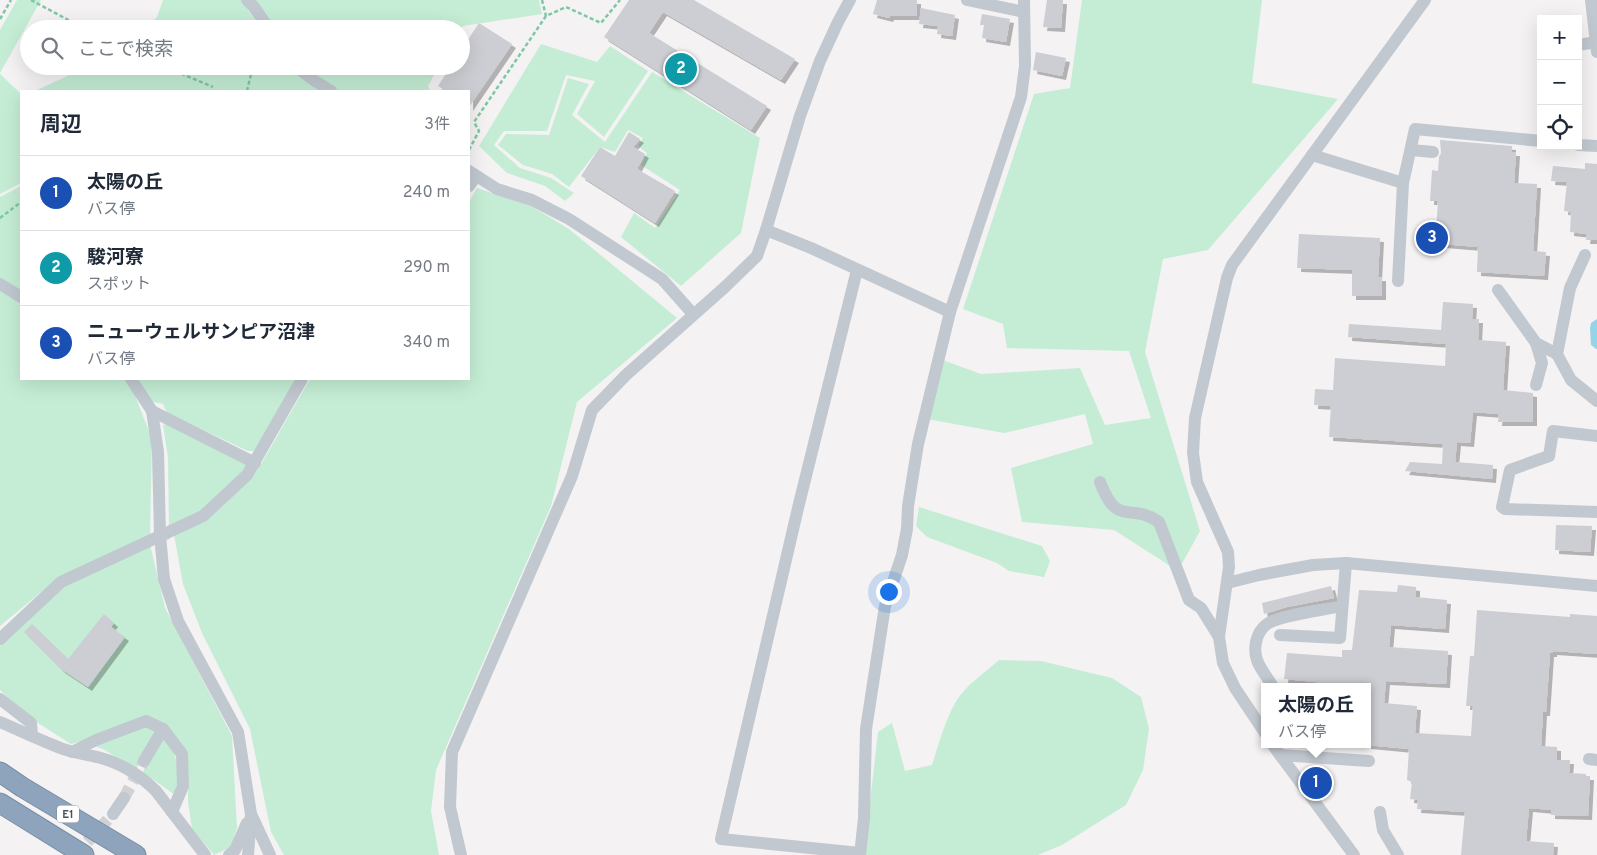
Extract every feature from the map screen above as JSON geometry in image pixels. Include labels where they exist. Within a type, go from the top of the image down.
[{"type":"highway","name":"E1","points":[[0,772],[136,855]]},
{"type":"highway","name":"E1","points":[[0,803],[84,855]]},
{"type":"street","points":[[247,0],[263,20]]},
{"type":"street","points":[[461,855],[450,807],[452,752],[572,476],[592,410],[626,375],[693,314],[726,287],[757,256],[800,116],[820,61],[850,0]]},
{"type":"street","points":[[857,270],[798,508],[721,839],[860,854],[864,818],[866,729],[885,606],[902,555],[907,529],[908,506],[918,444],[950,312],[1021,96],[1025,66],[1024,6],[967,0]]},
{"type":"street","points":[[1261,727],[1235,688],[1224,664],[1219,637],[1229,567],[1228,552],[1197,482],[1193,453],[1196,418],[1227,278],[1232,265],[1425,0]]},
{"type":"street","points":[[1582,45],[1597,46],[1591,0]]},
{"type":"street","points":[[306,75],[329,90]]},
{"type":"street","points":[[1398,280],[1403,183],[1415,129],[1537,141]]},
{"type":"street","points":[[1582,144],[1597,146]]},
{"type":"street","points":[[1411,150],[1433,152]]},
{"type":"street","points":[[1312,155],[1403,183]]},
{"type":"street","points":[[471,178],[497,189],[532,200],[569,219],[662,279],[693,314]]},
{"type":"street","points":[[766,230],[811,248],[950,312]]},
{"type":"street","points":[[1556,354],[1570,288],[1585,255]]},
{"type":"street","points":[[0,284],[20,296]]},
{"type":"street","points":[[1498,290],[1536,343],[1542,363],[1536,385]]},
{"type":"street","points":[[1536,343],[1556,354],[1571,380],[1597,401]]},
{"type":"street","points":[[132,380],[152,411],[158,452],[160,535],[164,579],[178,621],[238,732],[251,814],[248,855]]},
{"type":"street","points":[[0,639],[61,582],[203,516],[247,475],[301,380]]},
{"type":"street","points":[[152,411],[255,463]]},
{"type":"street","points":[[1597,436],[1553,431],[1549,456],[1510,470],[1502,506],[1506,509],[1597,512]]},
{"type":"street","points":[[1100,482],[1105,497],[1120,512],[1150,516],[1160,522],[1189,600],[1200,608],[1219,637]]},
{"type":"street","points":[[1227,583],[1313,565],[1346,563],[1597,586]]},
{"type":"street","points":[[1280,635],[1340,638],[1346,563]]},
{"type":"street","points":[[1271,683],[1257,660],[1258,632],[1267,624],[1279,619],[1342,606]]},
{"type":"street","points":[[0,699],[31,723],[32,736]]},
{"type":"street","points":[[72,752],[96,740],[146,721],[163,729],[182,754],[183,786],[172,812]]},
{"type":"street","points":[[0,722],[72,752],[102,758],[124,767],[149,784],[205,855]]},
{"type":"street","points":[[144,762],[163,729]]},
{"type":"street","points":[[1276,750],[1369,761]]},
{"type":"street","points":[[1276,750],[1354,855]]},
{"type":"street","points":[[113,814],[124,798]]},
{"type":"street","points":[[1380,812],[1383,830],[1398,855]]},
{"type":"street","points":[[229,855],[235,850],[251,814]]},
{"type":"street","points":[[251,814],[270,855]]},
{"type":"path","points":[[0,19],[10,0]]},
{"type":"path","points":[[31,0],[68,20]]},
{"type":"path","points":[[542,0],[546,16]]},
{"type":"path","points":[[470,148],[479,131],[474,122],[546,16],[566,7],[601,24],[620,0]]},
{"type":"path","points":[[184,75],[213,87]]},
{"type":"path","points":[[247,90],[251,75]]},
{"type":"path","points":[[0,218],[20,203]]},
{"type":"green space","points":[[17,0],[41,0],[30,20],[20,20],[20,37],[0,73],[0,30]]},
{"type":"green space","points":[[163,0],[241,0],[255,20],[154,20],[157,17]]},
{"type":"green space","points":[[244,0],[539,0],[542,14],[470,25],[470,20],[260,20]]},
{"type":"green space","points":[[1082,0],[1262,0],[1252,83],[1338,99],[1208,250],[1163,259],[1145,352],[1200,531],[1178,571],[1114,530],[1022,522],[1011,468],[1093,444],[1085,414],[1004,433],[927,419],[940,359],[981,374],[1080,368],[1105,425],[1151,418],[1129,351],[1007,348],[1003,324],[963,309],[1034,94],[1070,88]]},
{"type":"green space","points":[[541,44],[597,62],[610,46],[648,71],[604,137],[577,114],[595,81],[566,75],[547,131],[504,131],[494,145],[520,168],[551,178],[574,193],[565,201],[545,186],[507,173],[479,146]]},
{"type":"green space","points":[[652,72],[760,138],[741,233],[681,286],[621,237],[634,213],[655,228],[680,190],[641,165],[647,153],[638,146],[643,138],[628,130],[615,152],[600,147],[569,187],[552,174],[523,165],[498,145],[506,134],[549,135],[568,78],[589,84],[572,115],[605,142]]},
{"type":"green space","points":[[0,74],[20,93],[20,184],[0,194]]},
{"type":"green space","points":[[70,75],[305,75],[327,90],[37,90]]},
{"type":"green space","points":[[311,75],[434,75],[428,86],[430,90],[334,90]]},
{"type":"green space","points":[[20,187],[20,380],[301,380],[257,451],[248,451],[167,413],[163,404],[136,398],[152,439],[150,536],[52,583],[0,626],[0,197]]},
{"type":"green space","points":[[477,188],[531,206],[569,229],[677,318],[577,402],[551,506],[436,770],[431,811],[439,855],[284,855],[271,832],[250,729],[202,633],[183,584],[174,535],[167,541],[169,531],[168,457],[163,425],[171,423],[260,466],[309,380],[470,380],[470,200]]},
{"type":"green space","points":[[919,507],[1042,546],[1050,561],[1044,577],[1009,571],[997,563],[927,537],[916,526]]},
{"type":"green space","points":[[150,544],[165,608],[232,736],[237,828],[231,847],[214,855],[192,829],[188,802],[188,768],[164,731],[146,724],[157,733],[136,770],[105,750],[93,745],[100,736],[71,744],[27,716],[0,690],[0,645],[57,585]]},
{"type":"green space","points":[[999,660],[1041,661],[1112,678],[1141,697],[1149,729],[1143,770],[1126,805],[1062,845],[1038,855],[864,855],[878,732],[892,723],[905,771],[932,765],[944,727],[958,699],[971,683]]},
{"type":"green space","points":[[161,735],[172,745],[182,781],[175,795],[142,774]]},
{"type":"water","points":[[1597,319],[1596,349],[1591,345],[1590,328],[1591,323]]},
{"type":"building","points":[[629,0],[694,0],[795,59],[781,80],[663,12],[649,33],[767,106],[751,130],[604,37]]},
{"type":"building","points":[[877,0],[917,0],[917,16],[890,16],[889,18],[873,14]]},
{"type":"building","points":[[1047,0],[1063,0],[1061,28],[1043,27]]},
{"type":"building","points":[[921,8],[955,15],[952,36],[937,34],[938,26],[919,24]]},
{"type":"building","points":[[982,14],[1010,19],[1006,42],[982,38],[984,25],[980,25]]},
{"type":"building","points":[[479,23],[512,44],[470,106],[470,90],[444,90],[438,86],[445,75],[470,75],[470,36]]},
{"type":"building","points":[[1036,52],[1066,58],[1062,76],[1033,70]]},
{"type":"building","points":[[629,132],[640,139],[633,147],[645,154],[637,169],[675,191],[655,223],[581,176],[600,147],[615,156]]},
{"type":"building","points":[[1440,140],[1512,146],[1512,152],[1516,152],[1514,183],[1537,184],[1533,251],[1546,252],[1544,276],[1477,272],[1478,247],[1442,244],[1443,231],[1436,231],[1438,201],[1430,201],[1432,170],[1438,171],[1441,153]]},
{"type":"building","points":[[1585,163],[1597,164],[1597,240],[1586,240],[1587,234],[1570,232],[1571,212],[1564,211],[1567,182],[1551,181],[1553,166],[1585,169]]},
{"type":"building","points":[[1299,234],[1380,238],[1378,277],[1382,277],[1382,296],[1352,296],[1352,270],[1297,268]]},
{"type":"building","points":[[1443,302],[1473,304],[1472,319],[1479,319],[1478,340],[1506,342],[1503,390],[1533,393],[1533,422],[1498,422],[1499,414],[1473,412],[1470,443],[1457,442],[1455,462],[1493,465],[1492,479],[1405,471],[1410,462],[1442,464],[1443,444],[1329,437],[1331,406],[1314,405],[1315,389],[1333,390],[1335,358],[1445,366],[1446,344],[1348,337],[1349,324],[1441,330]]},
{"type":"building","points":[[1556,525],[1592,526],[1590,552],[1555,550]]},
{"type":"building","points":[[1398,585],[1416,587],[1416,597],[1447,600],[1445,629],[1391,625],[1389,647],[1448,651],[1446,684],[1386,681],[1384,703],[1417,706],[1415,733],[1471,736],[1473,706],[1466,706],[1470,656],[1474,656],[1477,610],[1570,617],[1570,614],[1597,616],[1597,654],[1553,651],[1553,653],[1550,653],[1546,712],[1543,712],[1541,746],[1557,747],[1557,760],[1570,760],[1569,773],[1590,776],[1588,816],[1551,815],[1551,810],[1529,808],[1526,841],[1554,843],[1553,855],[1461,855],[1465,812],[1417,809],[1418,800],[1410,799],[1412,782],[1407,780],[1409,749],[1371,745],[1371,683],[1326,683],[1284,679],[1287,653],[1342,657],[1342,650],[1352,650],[1359,590],[1397,592]]},
{"type":"building","points":[[1331,586],[1334,598],[1287,607],[1264,614],[1262,603]]},
{"type":"building","points":[[104,614],[114,623],[111,627],[125,637],[88,687],[61,669],[24,632],[32,624],[68,659]]},
{"type":"tunnel","points":[[124,798],[144,761]]},
{"type":"tunnel","points":[[75,855],[113,814]]},
{"type":"place","name":"駿河寮","points":[[681,69]]},
{"type":"place","name":"ニューウェルサンピア沼津","points":[[1432,238]]},
{"type":"place","name":"太陽の丘","points":[[1316,783]]}]
